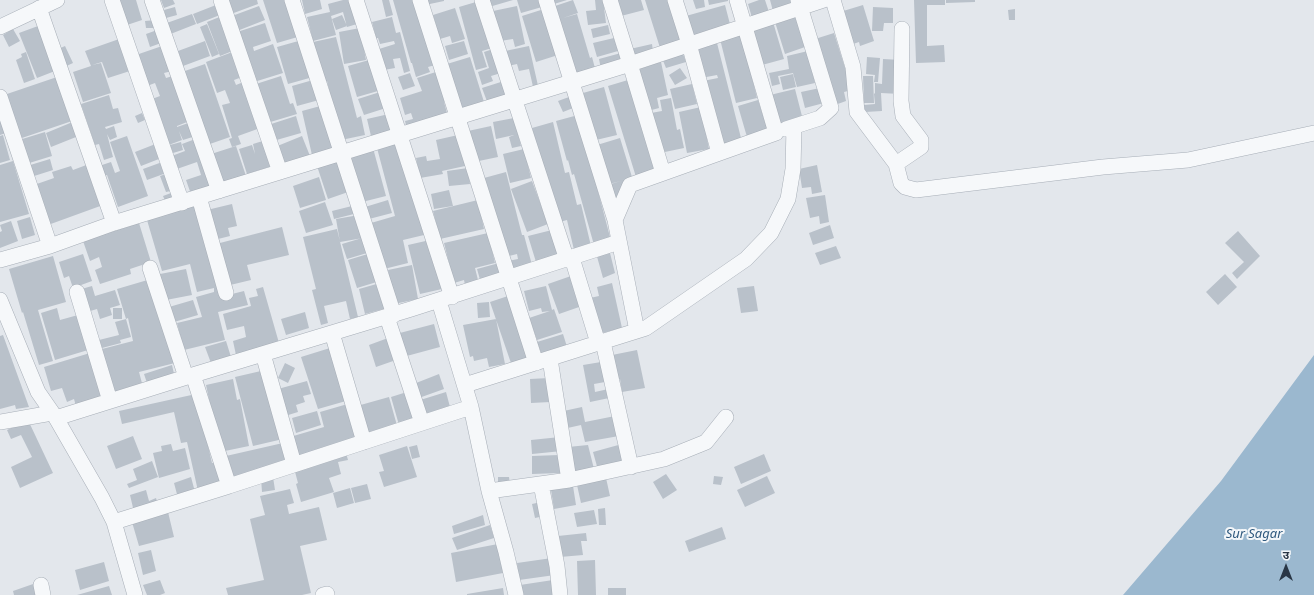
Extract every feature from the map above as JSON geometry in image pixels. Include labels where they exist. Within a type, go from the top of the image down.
[{"type":"street","points":[[0,27],[57,0]]},
{"type":"street","points":[[112,0],[182,203]]},
{"type":"street","points":[[152,0],[219,191]]},
{"type":"street","points":[[221,0],[280,172]]},
{"type":"street","points":[[292,0],[341,153],[422,423]]},
{"type":"street","points":[[356,0],[398,135],[445,299],[471,407],[489,491],[516,595]]},
{"type":"street","points":[[420,0],[509,279],[543,361],[569,480]]},
{"type":"street","points":[[482,0],[569,259],[601,343],[631,467]]},
{"type":"street","points":[[546,0],[615,220],[637,331]]},
{"type":"street","points":[[610,0],[663,173]]},
{"type":"street","points":[[675,0],[689,44],[719,153]]},
{"type":"street","points":[[737,0],[776,133]]},
{"type":"street","points":[[0,260],[50,246],[114,223],[457,116],[630,64],[745,25],[799,4],[824,0]]},
{"type":"street","points":[[833,0],[853,67],[857,112],[896,164],[901,183],[904,187],[916,190],[1102,167],[1188,160],[1314,133]]},
{"type":"street","points":[[615,220],[630,185],[820,118],[831,108],[799,4]]},
{"type":"street","points":[[39,8],[114,223]]},
{"type":"street","points":[[896,164],[921,147],[920,138],[903,116],[901,101],[902,29]]},
{"type":"street","points":[[0,97],[50,246]]},
{"type":"street","points":[[465,386],[646,328],[746,259],[771,233],[788,199],[793,169],[794,126]]},
{"type":"street","points":[[199,197],[226,293]]},
{"type":"street","points":[[0,422],[54,415],[110,401],[445,299],[619,242]]},
{"type":"street","points":[[150,268],[229,486]]},
{"type":"street","points":[[78,292],[110,401]]},
{"type":"street","points":[[0,300],[38,392],[54,415],[102,498],[114,522],[135,595]]},
{"type":"street","points":[[332,333],[364,442]]},
{"type":"street","points":[[263,354],[294,464]]},
{"type":"street","points":[[114,522],[471,407]]},
{"type":"street","points":[[489,491],[569,480],[664,459],[706,442],[726,418]]},
{"type":"street","points":[[541,484],[560,595]]},
{"type":"water","name":"Sur Sagar","points":[[1314,355],[1314,595],[1123,595],[1221,481]]},
{"type":"building","points":[[119,0],[136,0],[142,20],[127,25]]},
{"type":"building","points":[[161,0],[173,0],[175,4],[164,8]]},
{"type":"building","points":[[226,0],[257,0],[258,4],[231,14]]},
{"type":"building","points":[[263,0],[288,0],[301,36],[277,43]]},
{"type":"building","points":[[302,0],[320,0],[322,9],[305,14]]},
{"type":"building","points":[[343,0],[350,0],[357,24],[347,27],[343,12],[331,16],[336,35],[313,41],[307,17],[330,12],[328,4]]},
{"type":"building","points":[[382,0],[389,0],[393,15],[386,17]]},
{"type":"building","points":[[393,0],[416,0],[435,65],[428,67],[430,72],[416,77]]},
{"type":"building","points":[[424,0],[444,0],[444,1],[425,5]]},
{"type":"building","points":[[487,0],[513,0],[489,7]]},
{"type":"building","points":[[517,0],[540,0],[542,7],[521,13]]},
{"type":"building","points":[[553,0],[567,0],[554,4]]},
{"type":"building","points":[[573,0],[578,13],[563,18],[577,14],[590,58],[592,57],[596,72],[573,78],[555,6]]},
{"type":"building","points":[[595,0],[603,0],[606,23],[588,25],[586,11],[596,10]]},
{"type":"building","points":[[616,0],[641,0],[644,10],[621,16]]},
{"type":"building","points":[[645,0],[669,0],[682,44],[661,51]]},
{"type":"building","points":[[693,0],[704,0],[705,7],[696,9]]},
{"type":"building","points":[[708,0],[728,0],[728,1],[709,5]]},
{"type":"building","points":[[759,0],[765,0],[770,15],[753,21],[748,4]]},
{"type":"building","points":[[770,0],[794,0],[795,5],[773,11]]},
{"type":"building","points":[[914,0],[945,0],[945,5],[927,5],[927,46],[944,45],[945,62],[916,63]]},
{"type":"building","points":[[946,0],[975,0],[975,2],[946,3]]},
{"type":"building","points":[[476,2],[492,48],[482,51],[487,67],[476,70],[459,7]]},
{"type":"building","points":[[221,3],[225,13],[197,24],[193,14]]},
{"type":"building","points":[[725,5],[731,28],[694,39],[686,16]]},
{"type":"building","points":[[863,5],[874,41],[860,46],[859,42],[850,45],[840,12]]},
{"type":"building","points":[[259,6],[265,20],[237,31],[232,16]]},
{"type":"building","points":[[517,6],[525,44],[515,47],[513,39],[500,41],[493,11]]},
{"type":"building","points":[[175,7],[177,15],[166,18],[164,10]]},
{"type":"building","points":[[873,7],[893,8],[893,23],[884,23],[883,31],[872,31]]},
{"type":"building","points":[[455,8],[465,39],[452,43],[450,36],[440,39],[433,15]]},
{"type":"building","points":[[544,9],[558,55],[536,62],[522,16]]},
{"type":"building","points":[[1015,9],[1015,20],[1009,20],[1008,10]]},
{"type":"building","points":[[192,14],[196,24],[168,35],[164,24]]},
{"type":"building","points":[[342,15],[347,26],[336,30],[332,19]]},
{"type":"building","points":[[222,16],[235,50],[220,56],[207,22]]},
{"type":"building","points":[[795,16],[805,47],[785,54],[775,22]]},
{"type":"building","points":[[392,17],[396,33],[400,32],[410,71],[404,73],[400,58],[393,59],[395,68],[384,70],[379,49],[395,44],[394,41],[380,44],[378,38],[376,38],[372,22]]},
{"type":"building","points":[[156,20],[157,28],[146,28],[145,21]]},
{"type":"building","points":[[773,22],[784,59],[762,65],[749,28]]},
{"type":"building","points":[[265,23],[271,41],[253,47],[254,51],[273,44],[283,73],[254,82],[237,32]]},
{"type":"building","points":[[207,24],[219,54],[212,57],[200,27]]},
{"type":"building","points":[[608,25],[610,34],[593,38],[591,29]]},
{"type":"building","points":[[38,26],[55,71],[37,78],[19,33]]},
{"type":"building","points":[[360,28],[366,60],[344,64],[339,32]]},
{"type":"building","points":[[13,29],[20,41],[9,47],[3,35]]},
{"type":"building","points":[[160,29],[164,42],[150,47],[146,34]]},
{"type":"building","points":[[741,33],[757,98],[736,103],[720,39]]},
{"type":"building","points":[[834,33],[852,90],[844,92],[846,101],[835,105],[815,39]]},
{"type":"building","points":[[336,37],[357,118],[361,116],[365,135],[341,140],[327,81],[322,82],[313,42]]},
{"type":"building","points":[[122,38],[133,70],[108,78],[102,62],[92,65],[101,63],[111,93],[83,102],[73,72],[91,66],[85,51]]},
{"type":"building","points":[[614,38],[618,51],[597,57],[593,43]]},
{"type":"building","points":[[302,40],[313,77],[288,84],[277,47]]},
{"type":"building","points":[[205,41],[210,56],[183,66],[178,51]]},
{"type":"building","points":[[464,41],[468,54],[449,60],[445,46]]},
{"type":"building","points":[[717,43],[742,142],[722,146],[703,81],[718,78],[717,75],[701,78],[695,48]]},
{"type":"building","points":[[652,44],[653,51],[632,56],[630,49]]},
{"type":"building","points":[[165,45],[172,71],[164,73],[166,78],[176,75],[192,120],[177,127],[194,121],[199,135],[183,140],[179,131],[182,140],[166,146],[152,99],[160,96],[155,83],[147,86],[136,55]]},
{"type":"building","points":[[65,46],[73,63],[62,68],[54,51]]},
{"type":"building","points":[[529,46],[539,90],[534,91],[529,69],[519,71],[517,64],[508,66],[505,51]]},
{"type":"building","points":[[493,49],[501,73],[491,76],[493,81],[482,85],[478,72],[489,68],[484,52]]},
{"type":"building","points":[[235,51],[242,77],[234,80],[236,85],[246,81],[263,127],[238,136],[241,144],[232,147],[229,139],[232,138],[222,105],[230,103],[225,90],[217,93],[206,62]]},
{"type":"building","points":[[682,51],[686,62],[666,68],[662,58]]},
{"type":"building","points":[[808,51],[815,83],[797,87],[793,73],[778,76],[780,84],[772,86],[769,73],[789,69],[787,56]]},
{"type":"building","points":[[26,52],[35,79],[24,83],[16,60],[22,57],[21,54]]},
{"type":"building","points":[[621,53],[623,63],[601,69],[599,59]]},
{"type":"building","points":[[470,57],[484,102],[461,109],[447,64]]},
{"type":"building","points":[[867,57],[880,58],[878,82],[874,82],[875,75],[866,74]]},
{"type":"building","points":[[883,59],[901,60],[900,94],[881,93],[882,111],[865,112],[864,105],[875,104],[875,83],[882,84]]},
{"type":"building","points":[[369,60],[378,91],[357,97],[348,66]]},
{"type":"building","points":[[661,62],[668,95],[657,98],[659,108],[648,111],[638,67]]},
{"type":"building","points":[[205,64],[230,137],[207,145],[182,72]]},
{"type":"building","points":[[680,68],[687,78],[675,85],[669,75]]},
{"type":"building","points":[[439,71],[449,100],[444,102],[447,113],[407,129],[405,121],[413,119],[411,113],[405,115],[400,98],[422,91],[417,78]]},
{"type":"building","points":[[410,73],[415,86],[403,90],[398,77]]},
{"type":"building","points":[[793,74],[796,87],[783,90],[780,77]]},
{"type":"building","points":[[281,76],[290,104],[293,103],[297,114],[267,123],[256,84]]},
{"type":"building","points":[[863,76],[873,76],[874,103],[864,103]]},
{"type":"building","points":[[57,77],[72,121],[19,139],[4,95]]},
{"type":"building","points":[[313,80],[319,100],[297,106],[292,86]]},
{"type":"building","points":[[628,80],[656,171],[636,177],[608,86]]},
{"type":"building","points":[[504,81],[510,97],[488,104],[482,88]]},
{"type":"building","points":[[692,84],[697,104],[675,109],[670,89]]},
{"type":"building","points":[[604,87],[617,135],[596,140],[583,93]]},
{"type":"building","points":[[820,88],[824,103],[805,108],[801,92]]},
{"type":"building","points":[[795,89],[803,120],[778,127],[770,95]]},
{"type":"building","points":[[380,92],[386,108],[364,115],[358,99]]},
{"type":"building","points":[[109,95],[113,109],[118,108],[122,122],[105,127],[106,129],[114,126],[117,137],[110,140],[107,134],[113,157],[104,160],[99,144],[95,145],[81,104]]},
{"type":"building","points":[[569,97],[573,108],[563,112],[558,101]]},
{"type":"building","points":[[671,98],[677,130],[680,129],[684,148],[660,153],[651,113],[662,111],[660,100]]},
{"type":"building","points":[[758,100],[768,131],[747,137],[738,106]]},
{"type":"building","points":[[324,105],[335,150],[312,155],[302,111]]},
{"type":"building","points":[[701,107],[709,149],[687,153],[679,112]]},
{"type":"building","points":[[0,111],[6,133],[0,135]]},
{"type":"building","points":[[142,113],[145,120],[138,123],[135,116]]},
{"type":"building","points":[[389,114],[393,131],[371,136],[367,119]]},
{"type":"building","points":[[578,115],[610,237],[594,245],[574,174],[572,175],[568,160],[567,161],[556,121]]},
{"type":"building","points":[[296,116],[301,133],[273,141],[268,125]]},
{"type":"building","points":[[514,118],[521,146],[512,148],[509,137],[514,135],[496,139],[493,122]]},
{"type":"building","points":[[75,121],[81,135],[51,147],[46,133]]},
{"type":"building","points":[[553,122],[565,173],[569,172],[577,205],[581,204],[591,246],[574,250],[567,220],[556,223],[532,128]]},
{"type":"building","points":[[491,126],[498,157],[474,162],[468,131]]},
{"type":"building","points":[[45,132],[52,156],[26,164],[19,140]]},
{"type":"building","points":[[3,135],[10,160],[0,163],[0,136]]},
{"type":"building","points":[[458,135],[465,166],[442,171],[443,174],[420,178],[416,158],[426,156],[427,161],[440,159],[436,140]]},
{"type":"building","points":[[127,136],[148,196],[118,207],[107,175],[99,178],[94,164],[101,162],[102,165],[111,162],[115,173],[120,171],[110,142]]},
{"type":"building","points":[[302,136],[310,156],[283,167],[275,147]]},
{"type":"building","points":[[198,138],[216,189],[192,197],[186,180],[201,175],[197,162],[174,170],[169,157],[185,151],[182,144]]},
{"type":"building","points":[[620,138],[632,177],[631,180],[620,188],[621,202],[614,204],[607,185],[621,181],[609,184],[597,145]]},
{"type":"building","points":[[266,140],[275,165],[247,174],[239,149],[252,145],[255,154],[253,144]]},
{"type":"building","points":[[181,142],[183,150],[173,153],[170,145]]},
{"type":"building","points":[[400,142],[424,235],[403,240],[408,263],[384,269],[371,223],[395,216],[377,148]]},
{"type":"building","points":[[158,143],[164,157],[141,166],[135,152]]},
{"type":"building","points":[[236,146],[246,176],[218,185],[208,155]]},
{"type":"building","points":[[373,148],[386,196],[362,202],[350,154]]},
{"type":"building","points":[[524,149],[531,178],[510,183],[503,154]]},
{"type":"building","points":[[338,156],[351,191],[328,199],[316,163]]},
{"type":"building","points":[[50,159],[53,170],[31,177],[27,166]]},
{"type":"building","points":[[13,161],[29,214],[0,222],[0,165]]},
{"type":"building","points":[[165,161],[169,172],[147,180],[143,169]]},
{"type":"building","points":[[89,164],[103,205],[48,225],[34,185],[54,178],[52,172],[71,166],[73,170]]},
{"type":"building","points":[[817,165],[822,192],[812,194],[811,187],[802,188],[799,169]]},
{"type":"building","points":[[468,168],[470,184],[449,186],[447,171]]},
{"type":"building","points":[[506,172],[522,235],[524,235],[532,265],[511,272],[508,261],[518,259],[517,254],[505,257],[484,178]]},
{"type":"building","points":[[169,173],[175,190],[166,192],[160,176]]},
{"type":"building","points":[[319,177],[326,200],[300,208],[293,186]]},
{"type":"building","points":[[532,181],[548,224],[527,232],[511,189]]},
{"type":"building","points":[[449,190],[453,206],[434,209],[431,194]]},
{"type":"building","points":[[171,193],[173,200],[166,203],[163,196]]},
{"type":"building","points":[[825,195],[829,222],[820,224],[819,216],[810,218],[806,198]]},
{"type":"building","points":[[388,200],[392,213],[369,219],[365,207]]},
{"type":"building","points":[[478,200],[484,229],[440,239],[433,211]]},
{"type":"building","points":[[325,202],[333,225],[306,233],[299,211]]},
{"type":"building","points":[[197,203],[224,296],[244,291],[248,305],[218,312],[225,340],[184,350],[177,323],[202,317],[196,297],[214,292],[214,288],[197,292],[190,264],[162,271],[147,220]]},
{"type":"building","points":[[232,204],[237,226],[228,228],[230,236],[214,240],[207,210]]},
{"type":"building","points":[[356,205],[358,213],[334,219],[332,211]]},
{"type":"building","points":[[359,215],[363,238],[340,242],[336,219]]},
{"type":"building","points":[[30,217],[35,235],[22,239],[17,221]]},
{"type":"building","points":[[11,221],[18,241],[0,248],[0,232],[2,231],[0,225]]},
{"type":"building","points":[[139,223],[151,262],[130,269],[131,274],[100,284],[95,270],[102,267],[99,257],[90,261],[83,241]]},
{"type":"building","points":[[830,225],[834,238],[813,245],[809,233]]},
{"type":"building","points":[[282,227],[289,255],[247,265],[251,280],[226,286],[216,244]]},
{"type":"building","points":[[337,229],[358,317],[350,319],[346,301],[324,306],[328,323],[321,325],[312,290],[316,289],[303,237]]},
{"type":"building","points":[[552,230],[559,256],[536,262],[528,236]]},
{"type":"building","points":[[1238,231],[1260,256],[1237,279],[1232,273],[1244,262],[1225,243]]},
{"type":"building","points":[[488,233],[495,263],[475,268],[478,280],[465,285],[464,280],[454,283],[444,243]]},
{"type":"building","points":[[362,238],[367,253],[347,259],[342,244]]},
{"type":"building","points":[[430,240],[442,289],[420,294],[408,245]]},
{"type":"building","points":[[836,246],[841,258],[820,265],[815,253]]},
{"type":"building","points":[[609,249],[615,273],[603,278],[596,253]]},
{"type":"building","points":[[371,253],[380,281],[357,288],[348,260]]},
{"type":"building","points":[[83,254],[92,281],[73,288],[69,276],[64,278],[59,262]]},
{"type":"building","points":[[53,256],[66,302],[38,310],[53,361],[39,365],[9,269]]},
{"type":"building","points":[[499,263],[503,277],[481,283],[477,269]]},
{"type":"building","points":[[412,265],[418,299],[394,304],[388,270]]},
{"type":"building","points":[[186,269],[192,295],[166,300],[160,274]]},
{"type":"building","points":[[1225,274],[1237,287],[1218,305],[1206,292]]},
{"type":"building","points":[[571,276],[582,306],[559,314],[548,284]]},
{"type":"building","points":[[151,279],[175,363],[139,372],[143,387],[114,395],[102,349],[133,341],[128,318],[126,319],[117,289]]},
{"type":"building","points":[[380,283],[387,308],[365,314],[359,289]]},
{"type":"building","points":[[612,283],[622,328],[598,334],[590,298],[599,296],[597,287]]},
{"type":"building","points":[[92,286],[95,296],[115,290],[120,305],[110,308],[112,315],[100,319],[97,309],[87,312],[78,290]]},
{"type":"building","points":[[546,286],[552,310],[554,309],[562,332],[537,340],[529,318],[550,311],[542,312],[541,308],[529,311],[524,291]]},
{"type":"building","points":[[754,286],[758,311],[741,313],[737,288]]},
{"type":"building","points":[[263,287],[279,343],[236,355],[233,341],[246,337],[244,326],[227,330],[223,314],[251,306],[249,298],[258,296],[256,289]]},
{"type":"building","points":[[511,295],[533,359],[512,366],[490,302]]},
{"type":"building","points":[[193,300],[198,315],[174,322],[169,307]]},
{"type":"building","points":[[489,302],[490,317],[478,318],[477,303]]},
{"type":"building","points":[[57,308],[60,320],[78,315],[88,350],[55,360],[41,313]]},
{"type":"building","points":[[113,308],[122,308],[122,319],[113,319]]},
{"type":"building","points":[[305,312],[309,328],[286,335],[281,319]]},
{"type":"building","points":[[126,319],[131,337],[120,340],[121,343],[102,348],[99,340],[119,335],[115,322]]},
{"type":"building","points":[[496,319],[505,364],[489,367],[487,358],[474,361],[473,356],[470,357],[463,325]]},
{"type":"building","points":[[434,324],[440,347],[403,357],[396,334]]},
{"type":"building","points":[[563,334],[568,350],[543,358],[537,342]]},
{"type":"building","points":[[3,335],[29,407],[16,409],[15,405],[0,409],[0,336]]},
{"type":"building","points":[[388,338],[396,360],[376,367],[369,345]]},
{"type":"building","points":[[226,341],[231,357],[211,363],[205,347]]},
{"type":"building","points":[[330,348],[346,401],[318,409],[301,357]]},
{"type":"building","points":[[637,350],[645,388],[622,392],[620,379],[617,380],[612,355]]},
{"type":"building","points":[[90,353],[104,398],[76,406],[74,399],[67,402],[62,388],[51,391],[44,367]]},
{"type":"building","points":[[601,362],[605,382],[594,384],[595,392],[613,388],[614,397],[590,402],[583,365]]},
{"type":"building","points":[[285,363],[295,368],[288,383],[278,378]]},
{"type":"building","points":[[172,365],[175,378],[148,386],[144,374]]},
{"type":"building","points":[[261,371],[283,439],[253,446],[235,377]]},
{"type":"building","points":[[439,374],[444,389],[416,399],[411,385]]},
{"type":"building","points":[[549,378],[550,402],[531,403],[530,379]]},
{"type":"building","points":[[233,379],[237,400],[240,399],[249,446],[220,452],[206,385]]},
{"type":"building","points":[[307,381],[311,394],[303,396],[305,402],[296,405],[298,412],[285,416],[278,389]]},
{"type":"building","points":[[410,391],[419,420],[399,425],[391,397]]},
{"type":"building","points":[[446,392],[450,407],[421,416],[417,401]]},
{"type":"building","points":[[196,394],[212,463],[217,462],[224,485],[198,491],[187,442],[181,443],[174,412],[122,424],[119,411]]},
{"type":"building","points":[[389,397],[398,429],[366,437],[357,406]]},
{"type":"building","points":[[351,403],[360,440],[297,460],[290,437],[324,427],[320,412]]},
{"type":"building","points":[[582,407],[585,422],[615,416],[619,436],[585,442],[581,425],[563,429],[559,412]]},
{"type":"building","points":[[317,411],[321,425],[296,433],[292,418]]},
{"type":"building","points":[[28,420],[53,473],[20,488],[11,467],[32,457],[21,435],[11,439],[7,430]]},
{"type":"building","points":[[133,436],[142,459],[116,469],[107,446]]},
{"type":"building","points":[[560,437],[562,451],[532,454],[531,440]]},
{"type":"building","points":[[283,443],[288,463],[232,480],[226,456]]},
{"type":"building","points":[[171,444],[173,451],[185,448],[190,469],[159,478],[153,453],[162,451],[161,446]]},
{"type":"building","points":[[622,444],[627,463],[598,470],[593,452]]},
{"type":"building","points":[[417,445],[420,457],[412,459],[409,447]]},
{"type":"building","points":[[588,445],[595,473],[574,474],[568,447]]},
{"type":"building","points":[[407,446],[417,477],[384,487],[379,472],[384,471],[379,455]]},
{"type":"building","points":[[346,453],[348,460],[338,462],[341,474],[329,478],[334,492],[301,502],[296,484],[298,483],[294,468]]},
{"type":"building","points":[[764,454],[771,471],[741,484],[734,467]]},
{"type":"building","points":[[559,455],[560,473],[532,474],[532,456]]},
{"type":"building","points":[[152,461],[158,477],[129,488],[127,484],[137,480],[133,469]]},
{"type":"building","points":[[666,474],[677,490],[663,499],[653,482]]},
{"type":"building","points":[[714,476],[723,477],[721,485],[713,484]]},
{"type":"building","points":[[767,476],[775,493],[745,507],[737,490]]},
{"type":"building","points":[[191,477],[195,492],[178,498],[174,483]]},
{"type":"building","points":[[273,477],[275,490],[262,492],[261,478]]},
{"type":"building","points":[[498,477],[509,477],[510,484],[498,484]]},
{"type":"building","points":[[606,478],[610,496],[581,503],[577,485]]},
{"type":"building","points":[[367,484],[371,499],[355,503],[351,488]]},
{"type":"building","points":[[573,486],[576,505],[554,509],[551,490]]},
{"type":"building","points":[[350,488],[354,503],[337,508],[333,493]]},
{"type":"building","points":[[290,489],[294,503],[287,505],[289,514],[319,507],[327,540],[300,546],[311,593],[302,595],[228,595],[226,588],[264,580],[250,519],[265,515],[260,496]]},
{"type":"building","points":[[146,490],[149,501],[156,498],[158,505],[134,512],[130,495]]},
{"type":"building","points":[[541,502],[544,516],[535,518],[532,504]]},
{"type":"building","points":[[605,508],[606,525],[599,525],[598,509]]},
{"type":"building","points":[[594,510],[597,524],[577,527],[574,513]]},
{"type":"building","points":[[168,512],[174,537],[139,546],[132,522]]},
{"type":"building","points":[[483,515],[485,525],[454,534],[452,526]]},
{"type":"building","points":[[490,525],[494,538],[457,550],[452,538]]},
{"type":"building","points":[[722,527],[726,539],[689,552],[685,541]]},
{"type":"building","points":[[586,533],[587,541],[581,541],[583,555],[560,557],[558,536]]},
{"type":"building","points":[[498,544],[503,573],[456,582],[451,553]]},
{"type":"building","points":[[151,550],[156,571],[143,575],[138,553]]},
{"type":"building","points":[[552,558],[555,575],[519,580],[517,563]]},
{"type":"building","points":[[595,560],[596,595],[578,595],[577,561]]},
{"type":"building","points":[[104,562],[109,581],[80,590],[75,570]]},
{"type":"building","points":[[160,580],[165,593],[160,595],[147,595],[143,585]]},
{"type":"building","points":[[553,580],[555,595],[521,595],[520,585]]},
{"type":"building","points":[[36,583],[40,595],[14,595],[13,591]]},
{"type":"building","points":[[109,586],[112,595],[77,595]]},
{"type":"building","points":[[503,588],[504,595],[467,595],[467,594]]},
{"type":"building","points":[[608,588],[626,588],[626,595],[608,595]]}]
